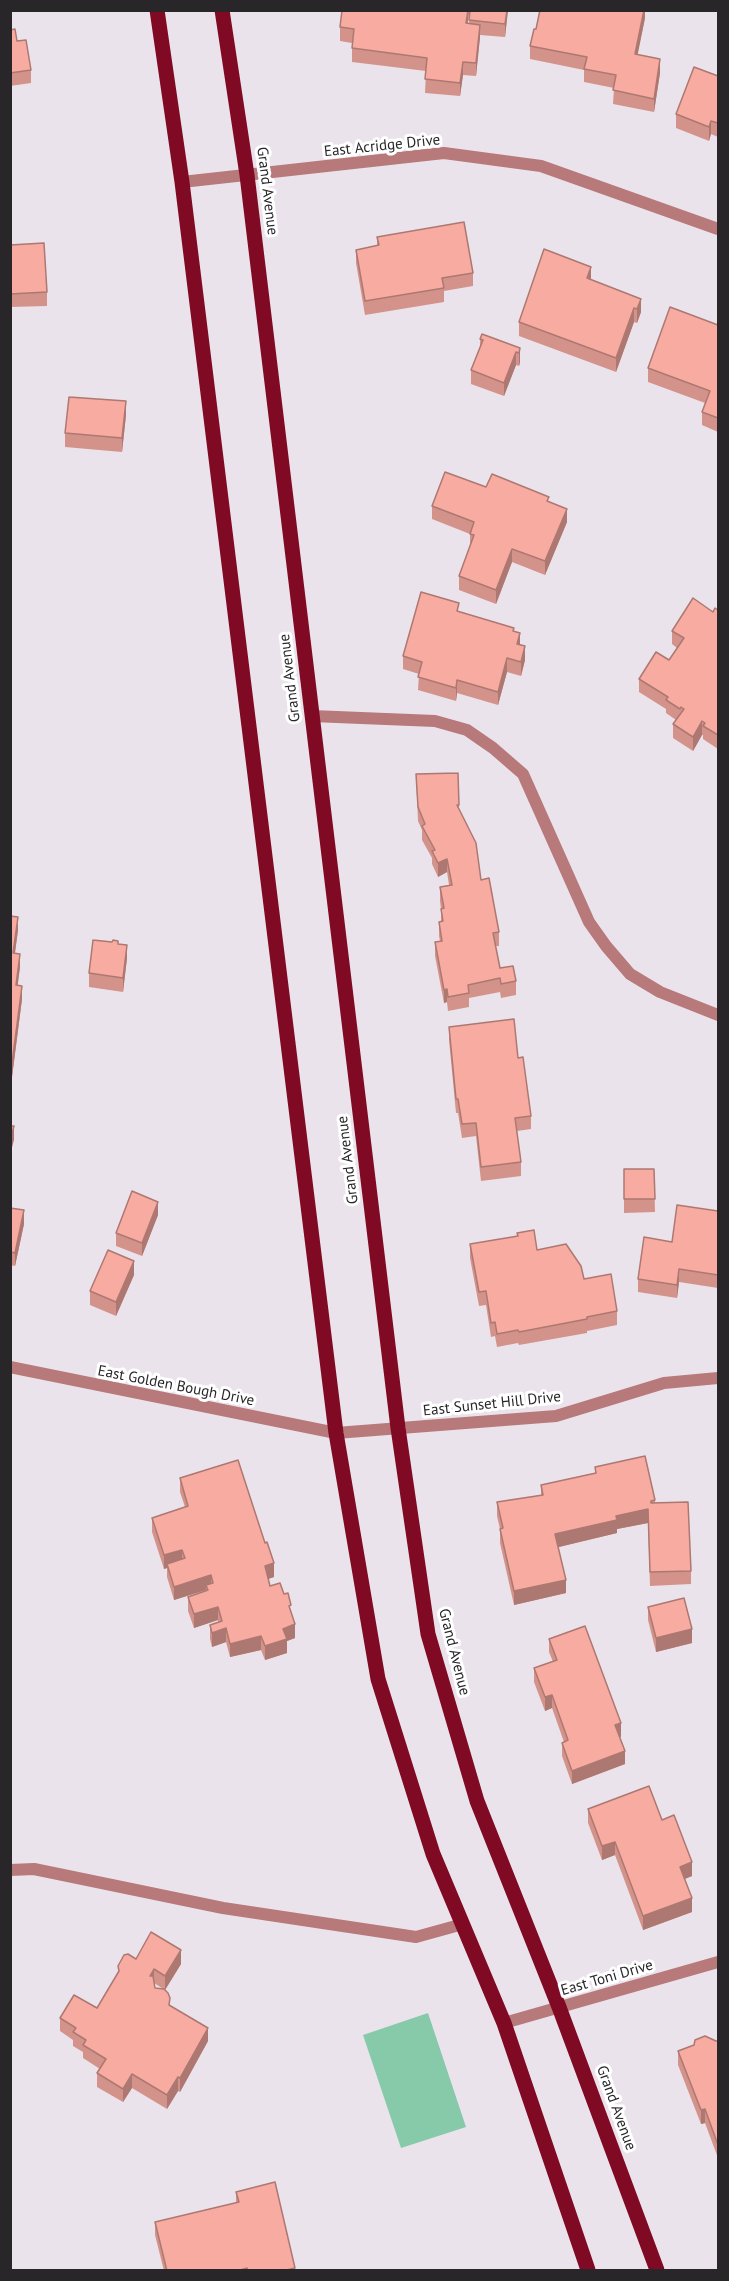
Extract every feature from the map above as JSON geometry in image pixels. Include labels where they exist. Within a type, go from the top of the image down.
[{"type":"main road","points":[[157,10],[182,182],[336,1433],[378,1678],[433,1854],[504,2023],[588,2271]]},
{"type":"main road","name":"Grand Avenue","points":[[222,10],[247,175],[398,1428],[428,1634],[477,1802],[559,2007],[657,2271]]},
{"type":"street","name":"East Acridge Drive","points":[[182,182],[444,153],[541,166],[718,229]]},
{"type":"street","points":[[312,716],[435,721],[467,730],[493,748],[523,774],[589,922],[606,946],[630,974],[660,992],[718,1015]]},
{"type":"street","name":"East Golden Bough Drive","points":[[10,1367],[336,1433]]},
{"type":"street","name":"East Sunset Hill Drive","points":[[336,1433],[556,1416],[664,1383],[718,1378]]},
{"type":"street","points":[[10,1870],[34,1869],[223,1908],[416,1937],[463,1924]]},
{"type":"street","name":"East Toni Drive","points":[[504,2023],[718,1962]]},
{"type":"green space","points":[[428,2013],[466,2127],[401,2148],[363,2035]]},
{"type":"building","points":[[342,10],[468,10],[466,23],[480,25],[476,63],[463,62],[460,83],[425,79],[427,58],[352,48],[354,29],[340,27]]},
{"type":"building","points":[[470,10],[507,10],[505,24],[469,20]]},
{"type":"building","points":[[540,10],[644,10],[635,54],[660,59],[654,99],[613,90],[616,75],[584,69],[587,57],[530,46]]},
{"type":"building","points":[[15,29],[17,41],[26,40],[31,70],[10,73],[10,30]]},
{"type":"building","points":[[694,67],[718,76],[718,123],[711,121],[709,127],[676,114]]},
{"type":"building","points":[[464,222],[473,273],[442,278],[444,288],[365,301],[356,250],[379,245],[377,237]]},
{"type":"building","points":[[44,243],[47,292],[10,294],[10,245]]},
{"type":"building","points":[[544,249],[591,267],[587,278],[641,299],[637,309],[634,308],[616,358],[519,322]]},
{"type":"building","points":[[670,307],[718,325],[718,418],[702,412],[710,391],[648,368]]},
{"type":"building","points":[[482,334],[520,348],[519,353],[516,352],[504,383],[471,370],[483,340],[480,339]]},
{"type":"building","points":[[69,397],[126,401],[122,438],[65,433]]},
{"type":"building","points":[[445,472],[486,487],[492,474],[549,497],[547,501],[567,509],[545,561],[512,549],[496,590],[459,576],[474,535],[470,534],[474,522],[432,506]]},
{"type":"building","points":[[421,592],[459,603],[457,611],[514,628],[513,631],[520,633],[517,644],[525,646],[521,662],[507,658],[498,692],[457,680],[456,688],[418,677],[422,662],[403,656]]},
{"type":"building","points":[[693,598],[713,612],[715,608],[718,610],[718,735],[703,726],[705,723],[702,721],[693,737],[673,724],[684,709],[666,700],[668,697],[639,679],[656,652],[669,660],[684,638],[672,631]]},
{"type":"building","points":[[458,773],[459,805],[457,805],[476,843],[481,880],[489,878],[499,932],[493,933],[500,968],[513,966],[516,981],[501,984],[500,978],[468,985],[469,993],[448,997],[447,989],[444,990],[435,942],[442,941],[439,922],[443,921],[441,909],[444,908],[440,887],[452,885],[447,859],[438,863],[432,851],[435,850],[422,826],[425,824],[418,807],[416,774]]},
{"type":"building","points":[[10,916],[18,917],[13,953],[20,954],[16,985],[22,986],[12,1063],[10,1063]]},
{"type":"building","points":[[93,940],[112,942],[113,940],[118,941],[118,944],[127,945],[123,978],[89,973]]},
{"type":"building","points":[[514,1019],[518,1058],[523,1057],[531,1116],[515,1118],[521,1162],[481,1167],[476,1123],[462,1124],[458,1099],[456,1099],[449,1027]]},
{"type":"building","points":[[10,1126],[14,1126],[10,1141]]},
{"type":"building","points":[[624,1169],[654,1169],[655,1199],[624,1199]]},
{"type":"building","points":[[132,1191],[158,1202],[142,1243],[116,1233]]},
{"type":"building","points":[[677,1205],[718,1211],[718,1275],[679,1269],[677,1285],[638,1279],[644,1237],[672,1242]]},
{"type":"building","points":[[10,1208],[24,1210],[15,1253],[10,1252]]},
{"type":"building","points":[[534,1230],[537,1250],[566,1244],[581,1266],[584,1279],[611,1274],[617,1311],[587,1317],[587,1319],[497,1334],[495,1322],[491,1323],[486,1291],[479,1292],[470,1244],[518,1236],[517,1233]]},
{"type":"building","points":[[108,1250],[134,1261],[116,1302],[90,1291]]},
{"type":"building","points":[[645,1456],[655,1500],[651,1503],[688,1502],[691,1571],[650,1572],[648,1509],[616,1516],[617,1520],[555,1534],[566,1580],[514,1591],[500,1529],[503,1528],[497,1502],[543,1495],[541,1485],[596,1473],[595,1467]]},
{"type":"building","points":[[238,1460],[265,1543],[267,1542],[274,1563],[265,1566],[270,1586],[280,1583],[284,1594],[288,1593],[291,1605],[289,1606],[295,1624],[283,1629],[287,1639],[265,1646],[261,1636],[230,1644],[226,1628],[212,1633],[210,1625],[222,1621],[218,1607],[194,1614],[188,1597],[208,1590],[206,1585],[213,1583],[211,1575],[174,1587],[167,1564],[185,1558],[182,1550],[164,1555],[152,1518],[188,1506],[180,1478]]},
{"type":"building","points":[[684,1598],[692,1629],[656,1638],[648,1607]]},
{"type":"building","points":[[585,1626],[621,1723],[615,1725],[625,1751],[572,1771],[562,1743],[568,1740],[552,1695],[545,1697],[534,1668],[557,1660],[549,1639]]},
{"type":"building","points":[[649,1786],[662,1820],[674,1815],[692,1862],[680,1867],[692,1898],[643,1916],[615,1842],[602,1846],[588,1809]]},
{"type":"building","points":[[151,1932],[181,1950],[165,1976],[154,1969],[150,1976],[153,1976],[155,1988],[164,1989],[168,1993],[169,2005],[208,2028],[180,2078],[178,2077],[167,2095],[132,2074],[123,2089],[97,2073],[106,2059],[83,2045],[86,2040],[73,2032],[76,2028],[60,2018],[74,1995],[97,2008],[119,1971],[118,1966],[124,1955],[128,1954],[136,1959]]},
{"type":"building","points":[[705,2036],[718,2041],[718,2145],[705,2109],[701,2110],[678,2051],[694,2045],[695,2040]]},
{"type":"building","points":[[275,2182],[295,2268],[282,2271],[248,2271],[247,2268],[237,2271],[167,2271],[155,2222],[239,2202],[236,2192]]}]
